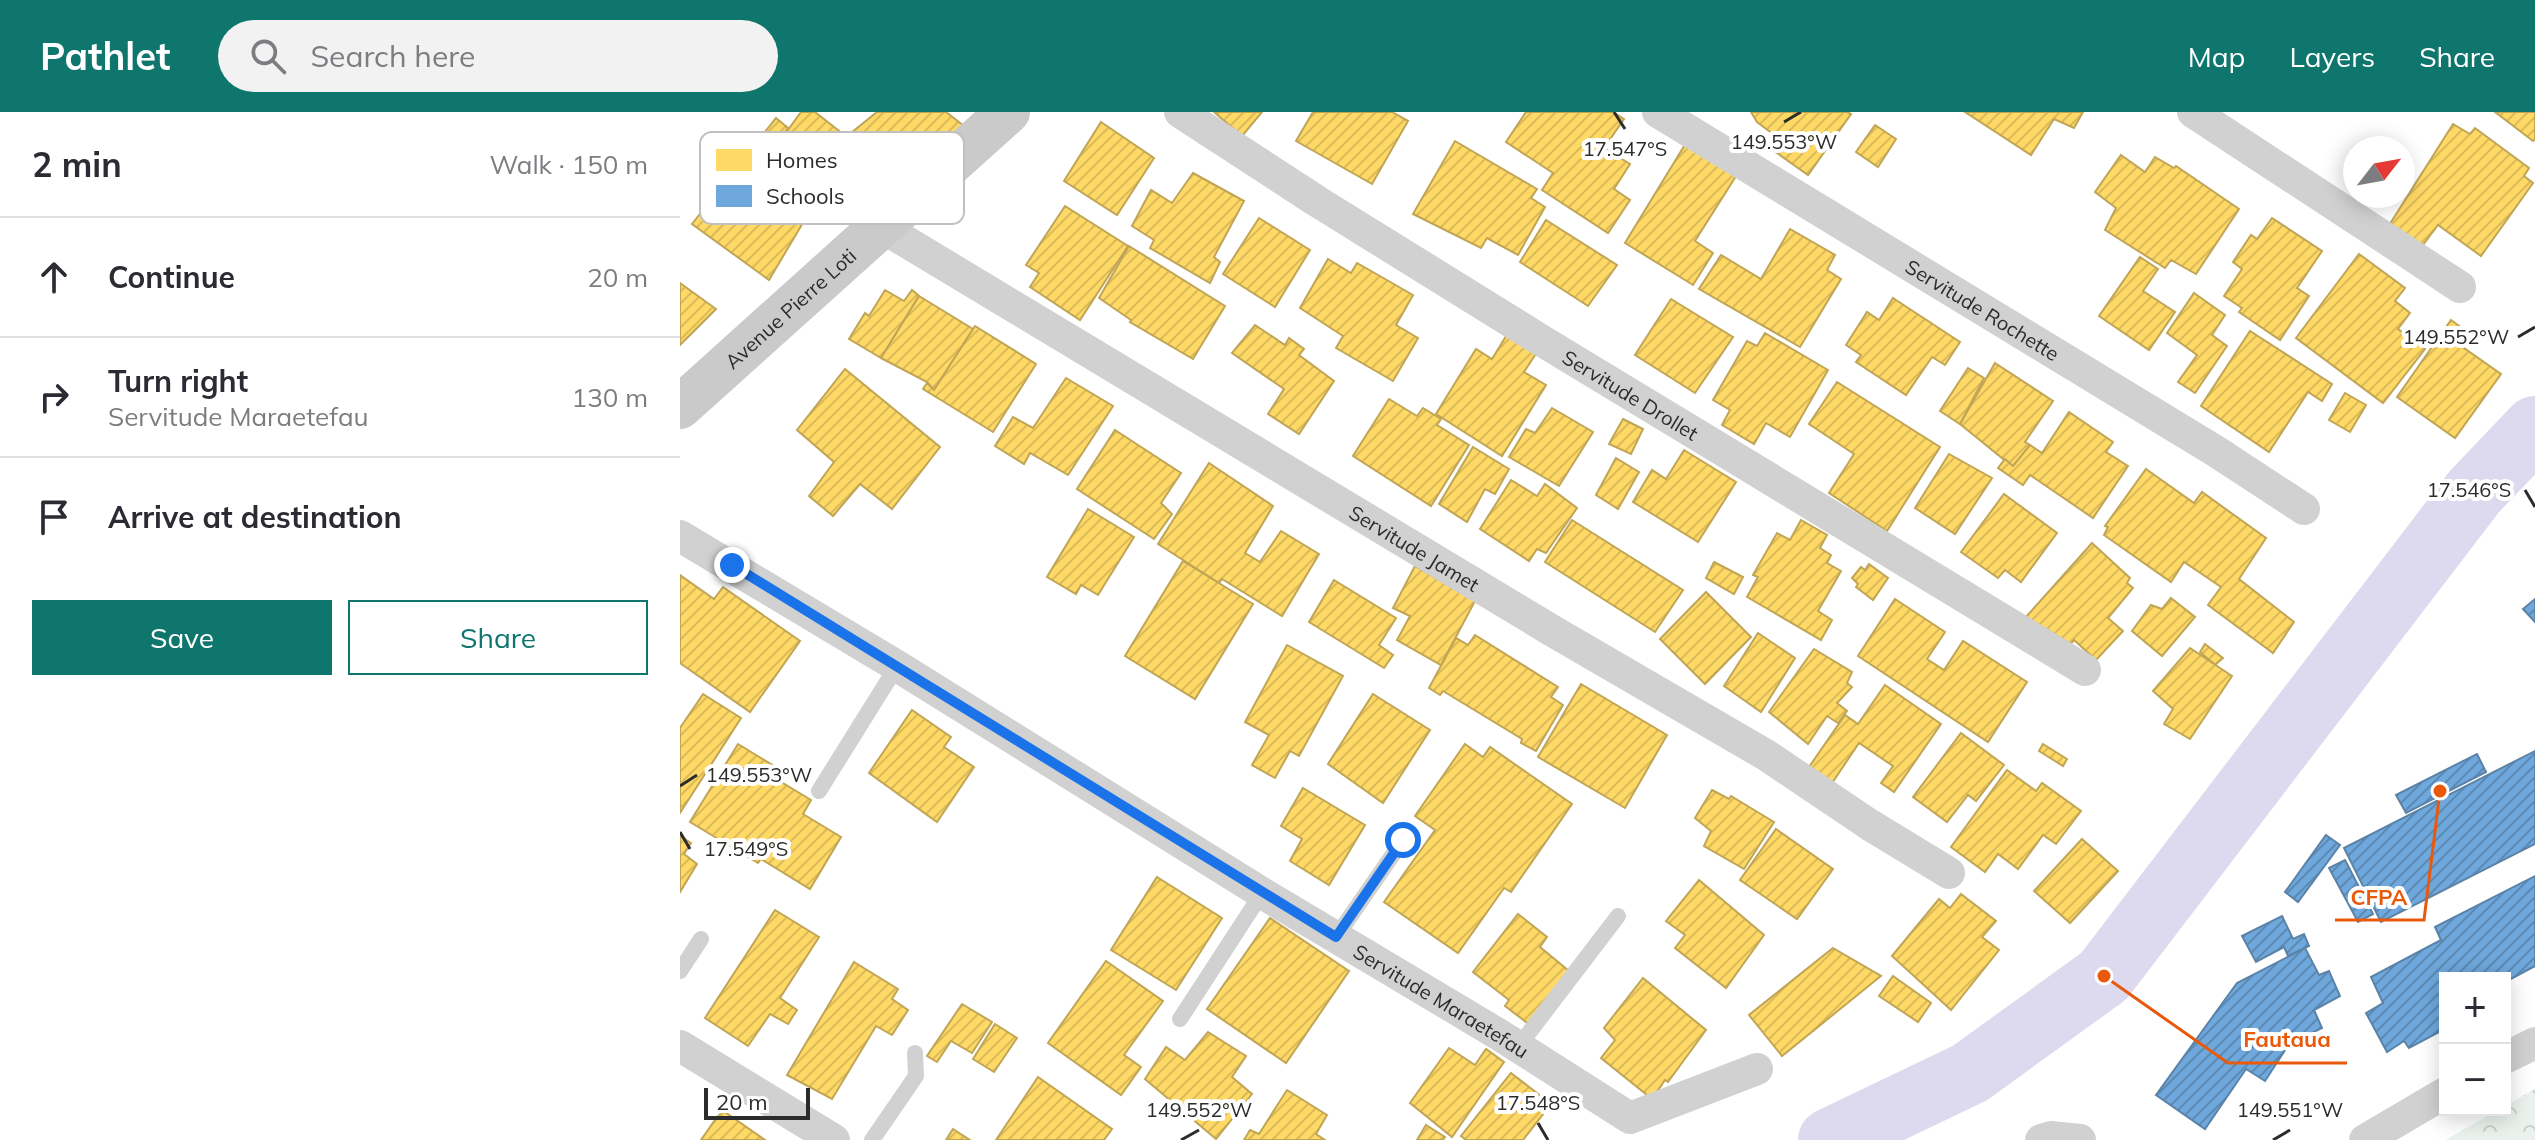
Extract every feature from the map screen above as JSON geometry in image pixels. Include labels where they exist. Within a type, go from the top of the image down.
[{"type":"main road","name":"Avenue Pierre Loti","points":[[964,151],[1008,112]]},
{"type":"main road","name":"Avenue Pierre Loti","points":[[680,407],[882,224]]},
{"type":"street","name":"Servitude Drollet","points":[[1180,112],[1208,133],[1544,342],[2085,670]]},
{"type":"street","name":"Servitude Rochette","points":[[1658,112],[2217,452],[2304,509]]},
{"type":"street","points":[[2193,112],[2460,287]]},
{"type":"street","name":"Servitude Jamet","points":[[880,226],[1551,630],[1766,755],[1870,825],[1949,873]]},
{"type":"street","name":"Servitude Maraetefau","points":[[680,536],[897,666],[1630,1118],[1757,1069]]},
{"type":"street","points":[[2511,1055],[2535,1043]]},
{"type":"street","points":[[680,1046],[834,1140]]},
{"type":"street","points":[[2365,1140],[2439,1097]]},
{"type":"street","points":[[2041,1140],[2051,1137],[2080,1140]]},
{"type":"lane","points":[[819,791],[897,666]]},
{"type":"lane","points":[[1336,937],[1403,840]]},
{"type":"lane","points":[[1180,1019],[1262,893]]},
{"type":"lane","points":[[1518,1047],[1618,916]]},
{"type":"lane","points":[[680,971],[701,939]]},
{"type":"lane","points":[[872,1140],[916,1076],[915,1053]]},
{"type":"green space","points":[[2535,1089],[2535,1140],[2445,1140],[2487,1116],[2511,1116],[2511,1103]]},
{"type":"building: Homes","points":[[801,112],[815,112],[840,132],[786,132]]},
{"type":"building: Homes","points":[[877,112],[946,112],[964,126],[956,132],[852,132]]},
{"type":"building: Homes","points":[[1214,112],[1262,112],[1242,136]]},
{"type":"building: Homes","points":[[1313,112],[1392,112],[1408,121],[1372,184],[1296,141]]},
{"type":"building: Homes","points":[[1526,112],[1613,112],[1624,119],[1604,148],[1630,164],[1614,189],[1630,200],[1608,233],[1542,190],[1553,173],[1506,142]]},
{"type":"building: Homes","points":[[1751,112],[1851,114],[1808,175],[1770,148],[1777,137],[1757,122]]},
{"type":"building: Homes","points":[[1965,112],[2083,112],[2074,128],[2054,119],[2031,155]]},
{"type":"building: Homes","points":[[2495,112],[2535,112],[2535,139],[2533,141]]},
{"type":"building: Homes","points":[[776,118],[788,128],[785,132],[765,132]]},
{"type":"building: Homes","points":[[1101,122],[1154,158],[1117,215],[1064,181]]},
{"type":"building: Homes","points":[[2453,124],[2470,134],[2475,128],[2529,168],[2524,176],[2533,183],[2481,256],[2438,225],[2420,249],[2388,227],[2400,208],[2415,208],[2415,184]]},
{"type":"building: Homes","points":[[1875,125],[1896,139],[1878,167],[1856,152]]},
{"type":"building: Homes","points":[[1455,141],[1537,189],[1531,198],[1545,207],[1518,255],[1487,238],[1481,248],[1413,214]]},
{"type":"building: Homes","points":[[1686,143],[1736,176],[1695,241],[1713,253],[1693,285],[1625,243]]},
{"type":"building: Homes","points":[[2121,155],[2145,172],[2155,157],[2174,168],[2176,166],[2239,209],[2196,274],[2171,260],[2165,268],[2105,230],[2116,208],[2095,192]]},
{"type":"building: Homes","points":[[1193,173],[1244,201],[1214,257],[1220,262],[1210,283],[1150,248],[1154,240],[1132,226],[1151,190],[1172,203]]},
{"type":"building: Homes","points":[[1065,206],[1128,246],[1080,320],[1030,287],[1039,273],[1026,265]]},
{"type":"building: Homes","points":[[700,214],[700,224],[802,224],[769,280],[692,224]]},
{"type":"building: Homes","points":[[1259,218],[1310,250],[1275,307],[1223,274]]},
{"type":"building: Homes","points":[[2272,218],[2322,251],[2297,288],[2309,296],[2280,340],[2239,312],[2242,308],[2224,296],[2242,269],[2233,262],[2251,235],[2257,239]]},
{"type":"building: Homes","points":[[1546,220],[1617,265],[1588,306],[1520,262]]},
{"type":"building: Homes","points":[[1790,229],[1835,255],[1827,270],[1841,279],[1800,347],[1699,289],[1721,255],[1761,279]]},
{"type":"building: Homes","points":[[1129,246],[1225,306],[1193,359],[1130,322],[1099,298]]},
{"type":"building: Homes","points":[[2359,254],[2405,288],[2395,301],[2410,313],[2398,329],[2425,349],[2383,403],[2296,338]]},
{"type":"building: Homes","points":[[2140,257],[2158,269],[2143,291],[2175,312],[2149,350],[2099,316]]},
{"type":"building: Homes","points":[[1328,259],[1351,273],[1357,263],[1413,295],[1396,325],[1418,338],[1393,381],[1336,348],[1343,336],[1300,308]]},
{"type":"building: Homes","points":[[680,283],[716,309],[680,345]]},
{"type":"building: Homes","points":[[885,290],[904,301],[912,290],[919,296],[881,358],[849,339],[865,313],[869,316]]},
{"type":"building: Homes","points":[[2194,293],[2225,315],[2212,335],[2227,346],[2195,393],[2178,382],[2197,355],[2167,333]]},
{"type":"building: Homes","points":[[919,296],[973,329],[934,390],[927,382],[881,358]]},
{"type":"building: Homes","points":[[1893,298],[1960,342],[1945,365],[1932,357],[1906,395],[1856,362],[1861,355],[1846,345],[1867,312],[1879,320]]},
{"type":"building: Homes","points":[[1671,299],[1733,337],[1695,393],[1635,355]]},
{"type":"building: Homes","points":[[2451,320],[2473,336],[2464,348],[2501,374],[2455,438],[2397,397]]},
{"type":"building: Homes","points":[[1255,325],[1285,345],[1289,338],[1304,349],[1299,355],[1334,381],[1299,434],[1268,414],[1284,389],[1232,353]]},
{"type":"building: Homes","points":[[975,326],[1036,364],[993,432],[923,389],[927,383],[934,390]]},
{"type":"building: Homes","points":[[2250,331],[2332,384],[2322,401],[2308,392],[2269,452],[2201,406]]},
{"type":"building: Homes","points":[[1508,333],[1537,352],[1524,372],[1546,385],[1502,456],[1436,414],[1476,349],[1492,359]]},
{"type":"building: Homes","points":[[1765,333],[1828,370],[1790,437],[1766,423],[1754,444],[1722,425],[1730,410],[1713,400],[1747,341],[1757,346]]},
{"type":"building: Homes","points":[[1995,363],[2053,401],[2025,442],[2030,445],[2013,467],[1960,424]]},
{"type":"building: Homes","points":[[1968,368],[1984,378],[1960,424],[1940,411]]},
{"type":"building: Homes","points":[[845,369],[940,447],[892,509],[860,484],[833,516],[809,496],[834,462],[797,430]]},
{"type":"building: Homes","points":[[1066,378],[1113,406],[1068,475],[1030,453],[1024,464],[995,446],[1013,417],[1033,428]]},
{"type":"building: Homes","points":[[1837,382],[1940,447],[1887,531],[1829,493],[1854,454],[1809,424]]},
{"type":"building: Homes","points":[[2345,393],[2366,405],[2350,432],[2329,420]]},
{"type":"building: Homes","points":[[1389,399],[1417,416],[1423,408],[1441,419],[1437,425],[1469,445],[1431,506],[1353,456]]},
{"type":"building: Homes","points":[[1552,408],[1593,432],[1559,486],[1509,457],[1526,429],[1535,433]]},
{"type":"building: Homes","points":[[2069,412],[2113,442],[2106,452],[2128,466],[2093,518],[2030,475],[2023,485],[1998,468],[2005,459],[2013,466],[2030,445],[2042,453]]},
{"type":"building: Homes","points":[[1623,419],[1643,429],[1631,454],[1609,444]]},
{"type":"building: Homes","points":[[1115,430],[1181,473],[1161,503],[1172,514],[1154,539],[1077,489]]},
{"type":"building: Homes","points":[[1473,447],[1509,469],[1495,494],[1485,489],[1467,522],[1439,504]]},
{"type":"building: Homes","points":[[1684,450],[1736,482],[1698,542],[1633,502],[1652,470],[1666,479]]},
{"type":"building: Homes","points":[[1949,454],[1992,478],[1955,534],[1915,508]]},
{"type":"building: Homes","points":[[1616,458],[1639,472],[1618,509],[1596,495]]},
{"type":"building: Homes","points":[[1209,463],[1273,506],[1245,553],[1260,562],[1281,531],[1319,554],[1282,616],[1222,579],[1219,583],[1158,544]]},
{"type":"building: Homes","points":[[2146,469],[2194,503],[2202,492],[2266,538],[2239,579],[2294,622],[2273,653],[2208,605],[2221,587],[2184,562],[2171,582],[2104,535],[2108,527],[2105,526]]},
{"type":"building: Homes","points":[[1511,480],[1537,496],[1545,484],[1577,508],[1546,553],[1537,549],[1529,561],[1480,529]]},
{"type":"building: Homes","points":[[2004,494],[2057,533],[2021,582],[2005,570],[1998,578],[1961,552]]},
{"type":"building: Homes","points":[[1088,509],[1134,537],[1098,595],[1081,585],[1076,594],[1047,577]]},
{"type":"building: Homes","points":[[1572,520],[1683,590],[1655,632],[1545,562]]},
{"type":"building: Homes","points":[[1801,520],[1827,535],[1820,548],[1831,555],[1827,563],[1841,571],[1818,611],[1832,620],[1821,640],[1747,597],[1758,577],[1753,575],[1777,533],[1790,540]]},
{"type":"building: Homes","points":[[2092,543],[2130,578],[2127,583],[2133,588],[2108,618],[2123,631],[2096,660],[2074,640],[2071,644],[2026,617]]},
{"type":"building: Homes","points":[[1183,561],[1253,604],[1195,699],[1125,656]]},
{"type":"building: Homes","points":[[1714,562],[1743,577],[1734,594],[1706,578]]},
{"type":"building: Homes","points":[[1869,564],[1888,578],[1873,600],[1856,587],[1858,584],[1852,578],[1861,567],[1865,570]]},
{"type":"building: Homes","points":[[1415,566],[1475,601],[1441,665],[1397,640],[1410,616],[1393,608]]},
{"type":"building: Homes","points":[[680,575],[714,599],[723,587],[800,641],[750,712],[680,663]]},
{"type":"building: Homes","points":[[1334,580],[1396,618],[1379,645],[1393,655],[1384,668],[1309,622]]},
{"type":"building: Homes","points":[[1706,592],[1751,637],[1705,684],[1660,639]]},
{"type":"building: Homes","points":[[2171,598],[2195,617],[2162,656],[2132,631],[2151,605],[2162,609]]},
{"type":"building: Homes","points":[[1895,599],[1945,632],[1927,659],[1944,670],[1963,641],[2027,682],[1988,742],[1858,656]]},
{"type":"building: Homes","points":[[1758,633],[1795,658],[1761,712],[1724,686]]},
{"type":"building: Homes","points":[[1475,635],[1558,687],[1551,697],[1563,705],[1536,751],[1521,743],[1522,739],[1443,691],[1440,695],[1429,688],[1456,638],[1468,645]]},
{"type":"building: Homes","points":[[2205,644],[2223,658],[2215,665],[2200,652]]},
{"type":"building: Homes","points":[[1287,645],[1343,676],[1299,756],[1290,751],[1275,778],[1252,765],[1269,735],[1245,722]]},
{"type":"building: Homes","points":[[2190,648],[2232,676],[2190,739],[2164,724],[2173,709],[2153,691]]},
{"type":"building: Homes","points":[[1814,649],[1852,672],[1847,683],[1852,687],[1837,703],[1847,711],[1838,723],[1827,716],[1808,744],[1769,712]]},
{"type":"building: Homes","points":[[1581,684],[1667,735],[1625,808],[1538,757]]},
{"type":"building: Homes","points":[[1885,685],[1941,724],[1894,792],[1881,783],[1893,766],[1859,743],[1830,786],[1807,770],[1845,715],[1858,724]]},
{"type":"building: Homes","points":[[703,694],[741,718],[680,813],[680,728]]},
{"type":"building: Homes","points":[[1373,694],[1430,730],[1383,803],[1328,764]]},
{"type":"building: Homes","points":[[912,710],[951,737],[944,747],[974,767],[937,822],[869,773]]},
{"type":"building: Homes","points":[[1961,733],[2004,765],[1976,801],[1968,795],[1947,822],[1913,797]]},
{"type":"building: Homes","points":[[738,744],[784,772],[778,780],[811,800],[803,814],[841,837],[810,889],[761,859],[758,863],[690,822]]},
{"type":"building: Homes","points":[[1465,744],[1483,757],[1490,747],[1572,804],[1511,892],[1504,888],[1458,953],[1384,902],[1435,830],[1415,816]]},
{"type":"building: Homes","points":[[2043,744],[2067,759],[2063,766],[2039,751]]},
{"type":"building: Homes","points":[[2007,770],[2036,791],[2042,783],[2081,811],[2056,844],[2043,835],[2018,869],[1998,854],[1985,872],[1951,847]]},
{"type":"building: Homes","points":[[1303,788],[1365,825],[1329,885],[1290,861],[1302,839],[1281,826]]},
{"type":"building: Homes","points":[[1712,790],[1729,799],[1731,796],[1774,822],[1744,869],[1704,846],[1711,831],[1695,818]]},
{"type":"building: Homes","points":[[1776,829],[1833,869],[1797,919],[1740,880]]},
{"type":"building: Homes","points":[[680,836],[691,843],[684,854],[697,864],[680,892]]},
{"type":"building: Homes","points":[[2082,839],[2118,871],[2070,923],[2034,891]]},
{"type":"building: Homes","points":[[1157,877],[1222,918],[1176,990],[1111,950]]},
{"type":"building: Homes","points":[[1699,880],[1764,935],[1726,988],[1675,948],[1685,935],[1666,921]]},
{"type":"building: Homes","points":[[1961,894],[1996,921],[1982,937],[1999,950],[1951,1010],[1892,956],[1939,899],[1950,908]]},
{"type":"building: Homes","points":[[775,910],[819,937],[780,998],[797,1010],[788,1024],[770,1014],[748,1046],[705,1018]]},
{"type":"building: Homes","points":[[1518,914],[1547,937],[1540,947],[1575,976],[1534,1028],[1505,1006],[1509,1000],[1473,972]]},
{"type":"building: Homes","points":[[1270,918],[1349,971],[1286,1063],[1207,1009]]},
{"type":"building: Homes","points":[[1833,948],[1881,976],[1782,1056],[1749,1015]]},
{"type":"building: Homes","points":[[1106,961],[1163,1001],[1124,1055],[1141,1067],[1121,1095],[1048,1043]]},
{"type":"building: Homes","points":[[854,962],[898,989],[892,999],[908,1010],[892,1035],[876,1026],[832,1099],[787,1075]]},
{"type":"building: Homes","points":[[1893,976],[1931,1003],[1918,1022],[1879,996]]},
{"type":"building: Homes","points":[[1643,978],[1706,1030],[1652,1099],[1601,1058],[1615,1040],[1604,1028]]},
{"type":"building: Homes","points":[[962,1004],[992,1022],[972,1053],[951,1041],[937,1062],[927,1056]]},
{"type":"building: Homes","points":[[995,1024],[1017,1038],[994,1072],[973,1059]]},
{"type":"building: Homes","points":[[1208,1032],[1246,1056],[1232,1077],[1252,1094],[1216,1139],[1145,1079],[1166,1047],[1185,1060]]},
{"type":"building: Homes","points":[[1449,1048],[1475,1065],[1486,1049],[1504,1062],[1452,1137],[1410,1103]]},
{"type":"building: Homes","points":[[1511,1073],[1551,1104],[1523,1140],[1466,1140],[1461,1136]]},
{"type":"building: Homes","points":[[1038,1077],[1112,1129],[1104,1140],[996,1140]]},
{"type":"building: Homes","points":[[1287,1090],[1327,1115],[1316,1134],[1325,1140],[1244,1140],[1250,1130],[1259,1134]]},
{"type":"building: Homes","points":[[722,1110],[765,1140],[701,1140]]},
{"type":"building: Homes","points":[[1426,1125],[1445,1137],[1443,1140],[1417,1140]]},
{"type":"building: Homes","points":[[953,1129],[970,1140],[946,1140]]},
{"type":"building: Schools","points":[[2535,599],[2535,622],[2523,609]]},
{"type":"building: Schools","points":[[2535,751],[2535,844],[2381,922],[2344,848]]},
{"type":"building: Schools","points":[[2477,754],[2486,772],[2406,813],[2396,795]]},
{"type":"building: Schools","points":[[2326,835],[2340,845],[2298,902],[2285,892]]},
{"type":"building: Schools","points":[[2345,860],[2373,914],[2358,922],[2329,868]]},
{"type":"building: Schools","points":[[2535,876],[2535,966],[2511,979],[2511,972],[2439,972],[2439,1032],[2409,1048],[2404,1041],[2387,1052],[2366,1013],[2383,1003],[2371,977],[2441,940],[2435,927]]},
{"type":"building: Schools","points":[[2282,916],[2293,939],[2304,934],[2309,946],[2288,956],[2284,947],[2256,962],[2242,936]]},
{"type":"building: Schools","points":[[2305,948],[2319,975],[2329,971],[2340,996],[2314,1010],[2322,1028],[2289,1044],[2265,1081],[2246,1069],[2205,1129],[2156,1095],[2237,983]]},
{"type":"waterway","points":[[1830,1140],[1970,1073],[2104,976],[2474,492],[2535,428]]},
{"type":"place","name":"CFPA","points":[[2440,791]]},
{"type":"place","name":"Fautaua","points":[[2104,976]]},
{"type":"route","points":[[732,565],[1336,937],[1403,840]]}]
